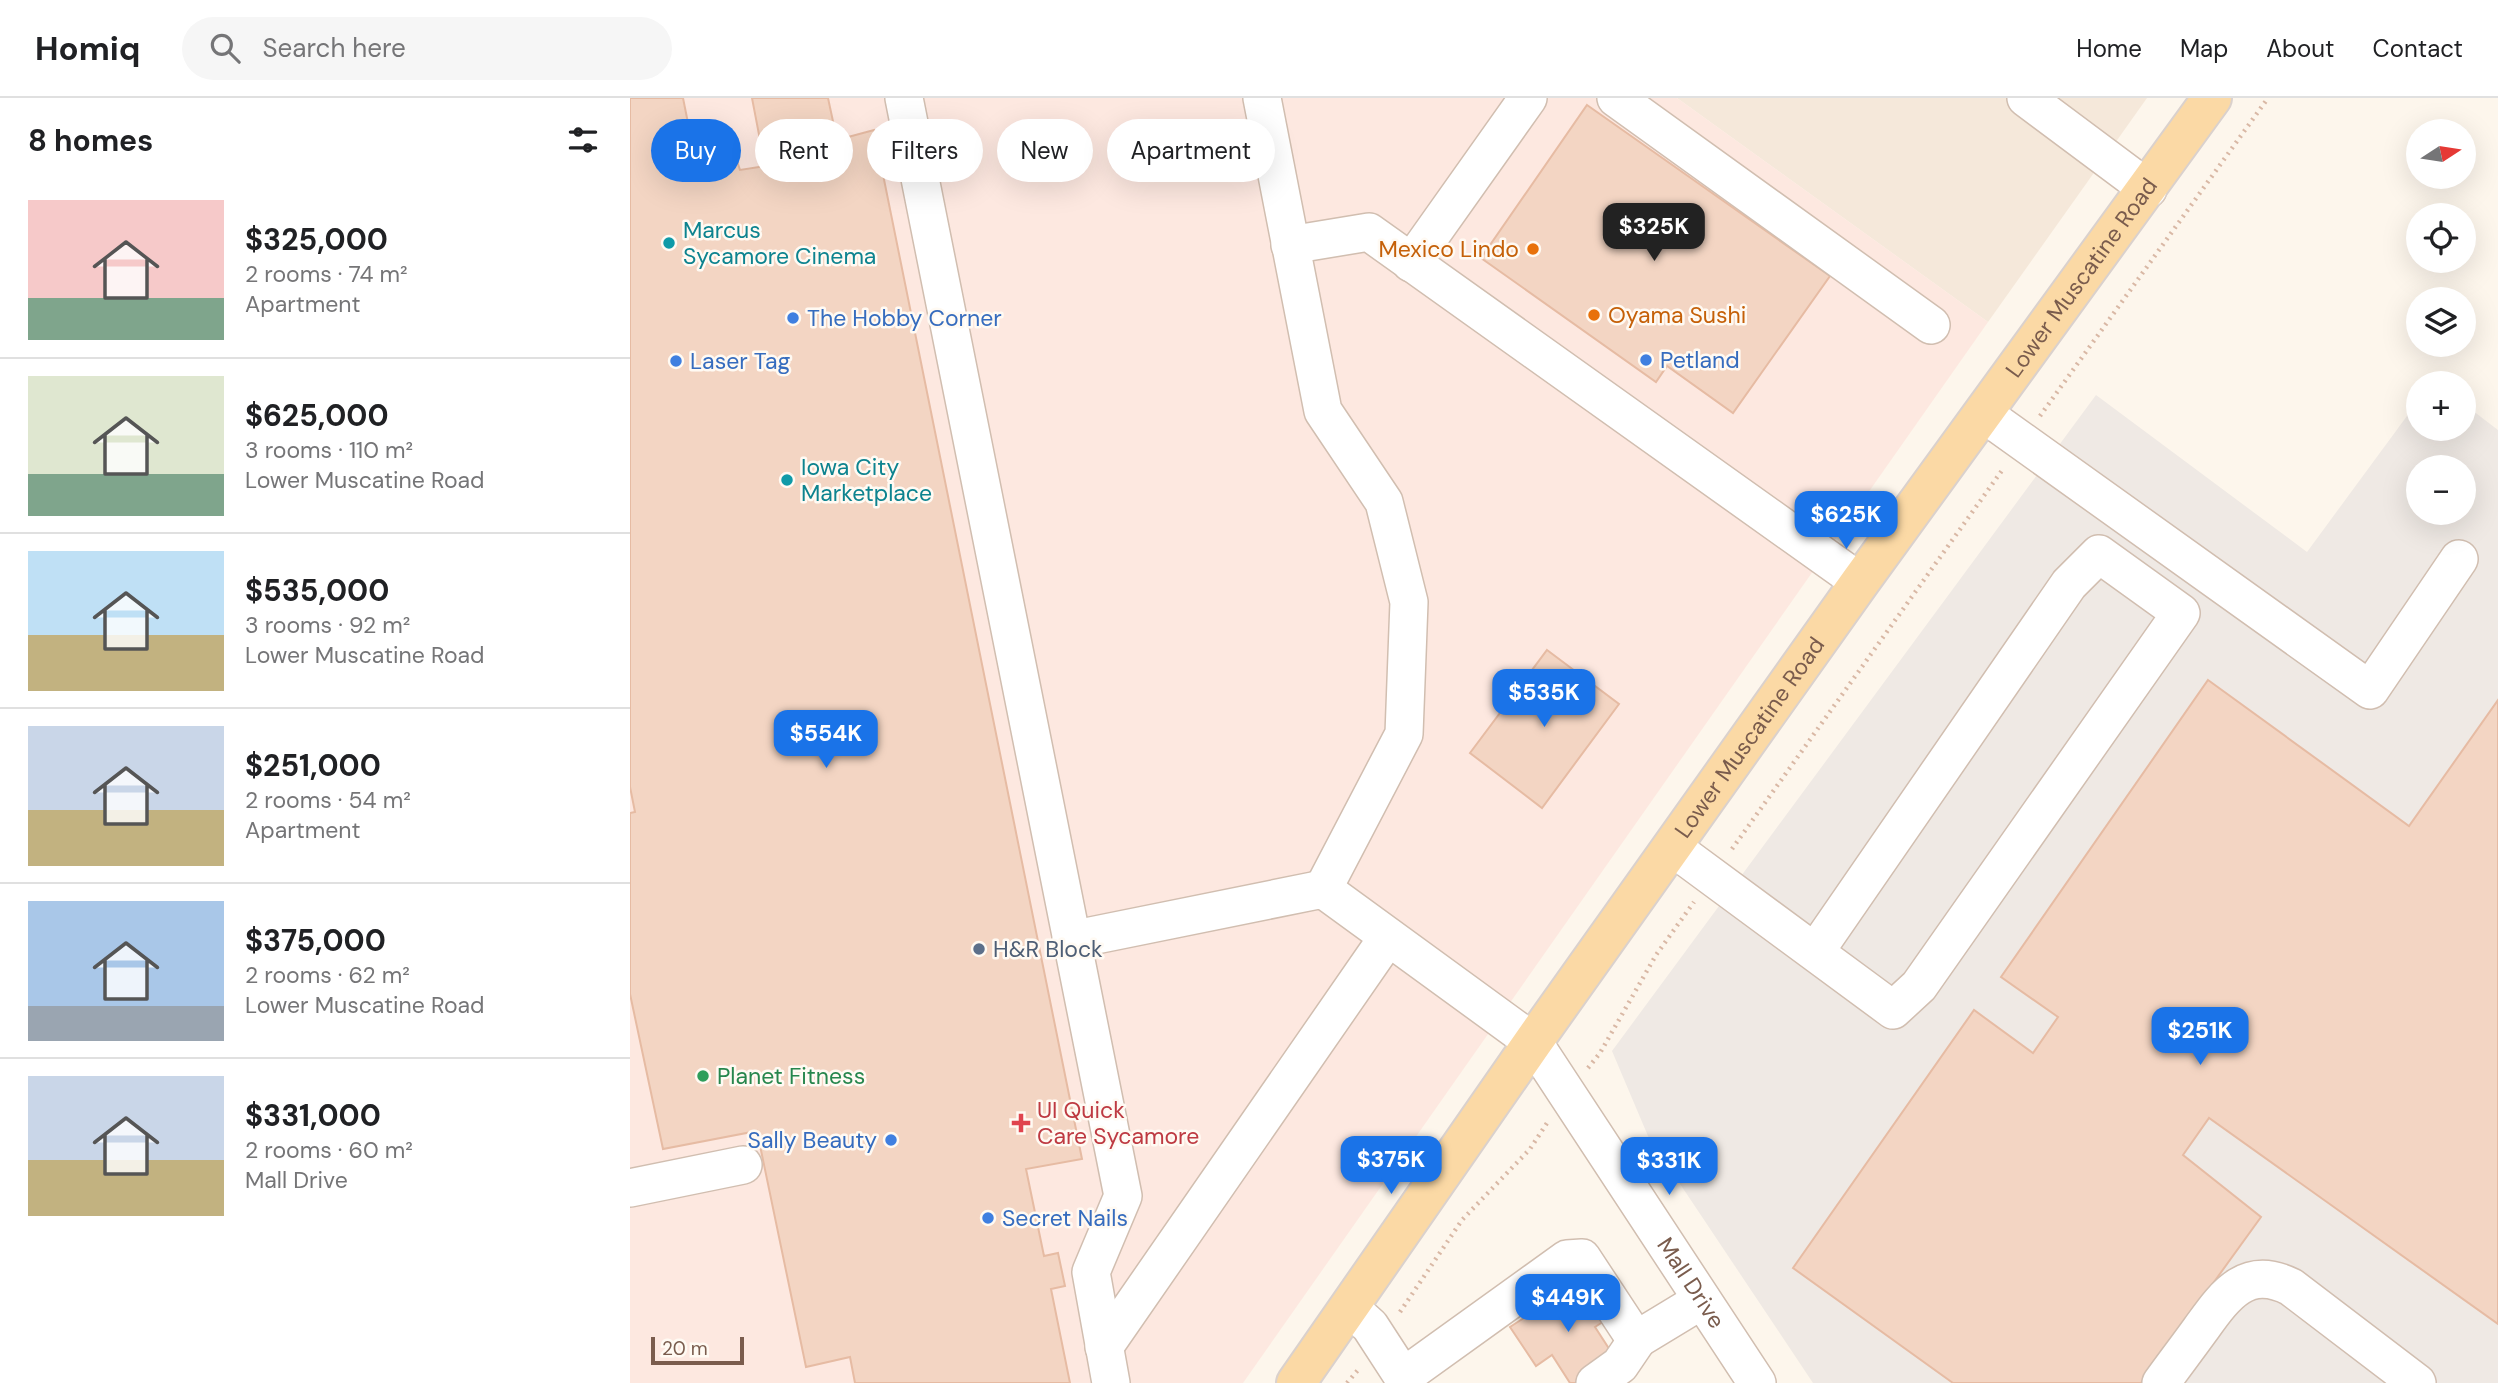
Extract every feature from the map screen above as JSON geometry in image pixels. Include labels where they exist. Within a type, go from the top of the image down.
[{"type":"main road","name":"Lower Muscatine Road","points":[[1296,1383],[1533,1042],[1860,582],[2212,98]]},
{"type":"street","points":[[904,98],[1123,1196],[1091,1272],[1111,1383]]},
{"type":"street","points":[[1262,98],[1322,411],[1384,502],[1409,602],[1404,734],[1323,889]]},
{"type":"street","points":[[1411,262],[1528,98]]},
{"type":"street","points":[[1616,98],[1931,325]]},
{"type":"street","points":[[2026,98],[2148,189]]},
{"type":"street","points":[[1290,244],[1369,232],[1860,582]]},
{"type":"street","points":[[1984,414],[2370,690],[2459,559]]},
{"type":"street","points":[[1672,847],[1893,1010],[1919,986],[2181,613],[2099,554],[2069,584],[1815,952]]},
{"type":"street","points":[[1071,940],[1323,889],[1533,1042]]},
{"type":"street","points":[[1104,1347],[1388,937]]},
{"type":"street","name":"Mall Drive","points":[[1533,1042],[1757,1383]]},
{"type":"street","points":[[630,1188],[743,1165]]},
{"type":"street","points":[[1350,1308],[1370,1326],[1405,1380],[1567,1259],[1583,1258],[1637,1340]]},
{"type":"street","points":[[2161,1383],[2226,1294],[2256,1280],[2271,1280],[2291,1287],[2417,1383]]},
{"type":"street","points":[[1595,1383],[1620,1365],[1637,1340],[1702,1300]]},
{"type":"path","points":[[1348,1383],[1380,1341],[1462,1220],[1530,1149],[1567,1094],[1600,1053],[1656,956],[2268,98]]},
{"type":"shaded area","points":[[630,98],[1677,98],[1988,322],[1243,1383],[630,1383]]},
{"type":"shaded area","points":[[1677,98],[2147,98],[1988,322]]},
{"type":"shaded area","points":[[2096,395],[2307,552],[2406,417],[2406,441],[2476,441],[2476,413],[2498,430],[2498,1383],[1813,1383],[1648,1136],[1612,1051]]},
{"type":"building","name":"Iowa City Marketplace","points":[[630,98],[683,98],[687,119],[651,119],[651,182],[741,182],[741,170],[755,168],[755,182],[853,182],[853,136],[867,132],[867,182],[885,182],[1082,1159],[1026,1169],[1044,1256],[1058,1253],[1065,1286],[1051,1289],[1070,1383],[855,1383],[850,1357],[806,1367],[757,1131],[663,1149],[630,994],[630,813],[635,812],[630,787]]},
{"type":"building","name":"Iowa City Marketplace","points":[[752,98],[828,98],[832,119],[756,119]]},
{"type":"building","points":[[1587,105],[1830,276],[1733,413],[1667,366],[1656,382],[1481,258]]},
{"type":"building","points":[[1547,650],[1619,704],[1542,808],[1470,753]]},
{"type":"building","points":[[2208,680],[2409,826],[2498,700],[2498,1324],[2209,1118],[2183,1155],[2261,1217],[2141,1383],[1953,1383],[1793,1268],[1974,1010],[2033,1053],[2058,1017],[2001,977]]},
{"type":"building","points":[[1584,1279],[1609,1318],[1595,1327],[1617,1361],[1582,1383],[1570,1383],[1552,1355],[1536,1366],[1510,1327]]},
{"type":"place","name":"Marcus Sycamore Cinema","points":[[669,243]]},
{"type":"place","name":"Mexico Lindo","points":[[1533,249]]},
{"type":"place","name":"Oyama Sushi","points":[[1594,315]]},
{"type":"place","name":"The Hobby Corner","points":[[793,318]]},
{"type":"place","name":"Petland","points":[[1646,360]]},
{"type":"place","name":"Laser Tag","points":[[676,361]]},
{"type":"place","name":"Iowa City Marketplace","points":[[787,480]]},
{"type":"place","name":"H&R Block","points":[[979,949]]},
{"type":"place","name":"Planet Fitness","points":[[703,1076]]},
{"type":"place","name":"UI Quick Care Sycamore","points":[[1021,1123]]},
{"type":"place","name":"Sally Beauty","points":[[891,1140]]},
{"type":"place","name":"Secret Nails","points":[[988,1218]]}]
